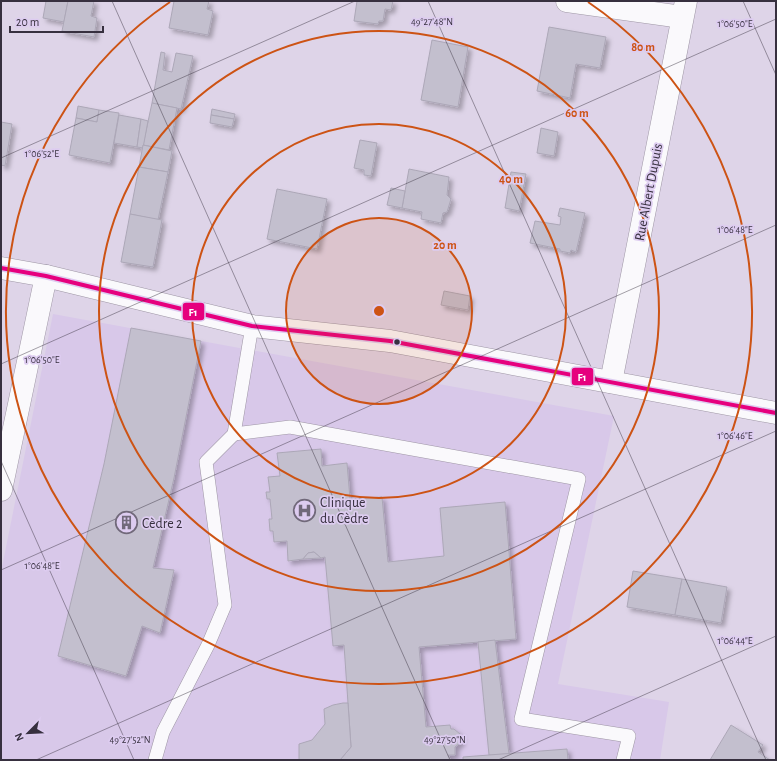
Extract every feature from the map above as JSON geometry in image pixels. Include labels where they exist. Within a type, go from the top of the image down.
[{"type":"main road","points":[[567,1],[684,9]]},
{"type":"main road","name":"Rue Albert Dupuis","points":[[611,382],[684,9]]},
{"type":"main road","points":[[1,268],[46,276],[252,326],[390,341],[776,414]]},
{"type":"main road","points":[[1,490],[46,276]]},
{"type":"lane","points":[[155,760],[163,732],[208,645],[225,605],[206,462],[234,434],[252,326]]},
{"type":"lane","points":[[234,434],[290,427],[579,479],[521,719],[629,736],[623,760]]},
{"type":"shaded area","name":"Clinique du Cèdre","points":[[53,314],[614,416],[558,684],[669,702],[660,760],[1,760],[1,572]]},
{"type":"building","points":[[46,1],[68,1],[64,22],[43,18]]},
{"type":"building","points":[[68,1],[94,1],[91,16],[97,18],[94,37],[62,31]]},
{"type":"building","points":[[174,1],[209,1],[207,9],[213,11],[208,35],[169,28]]},
{"type":"building","points":[[357,1],[393,1],[391,10],[385,9],[383,21],[379,21],[378,24],[354,21]]},
{"type":"building","points":[[549,27],[606,37],[600,68],[576,64],[570,98],[537,91]]},
{"type":"building","points":[[432,40],[468,47],[458,107],[421,100]]},
{"type":"building","points":[[161,52],[165,53],[163,70],[172,72],[176,53],[193,56],[181,109],[152,103]]},
{"type":"building","points":[[152,103],[177,108],[169,150],[143,145]]},
{"type":"building","points":[[78,106],[99,110],[97,122],[76,118]]},
{"type":"building","points":[[212,109],[235,114],[234,119],[211,115]]},
{"type":"building","points":[[99,110],[119,113],[110,163],[69,155],[76,118],[97,122]]},
{"type":"building","points":[[119,115],[141,119],[137,147],[114,143]]},
{"type":"building","points":[[211,115],[234,119],[232,127],[210,123]]},
{"type":"building","points":[[141,119],[148,121],[143,148],[137,147]]},
{"type":"building","points":[[1,122],[12,124],[5,166],[1,165]]},
{"type":"building","points":[[541,128],[558,132],[554,156],[537,153]]},
{"type":"building","points":[[360,140],[377,143],[371,176],[364,175],[364,170],[354,168]]},
{"type":"building","points":[[143,145],[172,151],[168,172],[139,167]]},
{"type":"building","points":[[139,167],[168,172],[158,220],[130,214]]},
{"type":"building","points":[[409,169],[449,177],[447,195],[451,199],[447,212],[443,213],[441,223],[421,219],[422,212],[402,208]]},
{"type":"building","points":[[511,172],[526,174],[519,211],[505,208]]},
{"type":"building","points":[[391,188],[405,191],[402,208],[387,205]]},
{"type":"building","points":[[277,189],[327,199],[317,249],[267,239]]},
{"type":"building","points":[[560,208],[585,213],[576,252],[571,250],[570,253],[560,251],[560,249],[530,243],[535,221],[560,225],[561,217],[558,216]]},
{"type":"building","points":[[130,214],[162,220],[153,267],[121,262]]},
{"type":"building","points":[[444,291],[470,296],[468,310],[441,305]]},
{"type":"building","name":"Cèdre 2","points":[[131,328],[201,341],[174,478],[153,568],[174,570],[160,633],[142,626],[126,676],[58,656],[104,464]]},
{"type":"building","points":[[321,449],[322,466],[347,463],[350,499],[382,497],[388,562],[444,556],[440,508],[505,502],[516,639],[419,647],[426,727],[450,725],[451,729],[454,729],[460,734],[461,742],[455,747],[455,755],[448,755],[451,760],[340,760],[351,747],[344,645],[333,646],[325,557],[321,558],[314,552],[308,553],[303,559],[288,561],[287,541],[274,542],[273,531],[270,531],[269,519],[272,519],[270,499],[267,499],[266,492],[270,492],[268,477],[280,476],[277,453]]},
{"type":"building","points":[[314,552],[321,558],[303,559],[308,553]]},
{"type":"building","points":[[633,571],[682,579],[675,615],[627,607]]},
{"type":"building","points":[[682,579],[727,587],[721,623],[675,615]]},
{"type":"building","points":[[495,640],[509,754],[489,755],[478,642]]},
{"type":"building","points":[[343,703],[348,703],[351,747],[340,760],[299,760],[299,744],[312,740],[325,724],[324,709]]},
{"type":"building","points":[[731,725],[763,745],[758,752],[770,760],[710,760]]},
{"type":"building","points":[[567,749],[568,760],[463,760],[463,757]]},
{"type":"transit line","name":"F1","points":[[1,268],[46,276],[252,326],[390,341],[776,413]]},
{"type":"place","name":"Clinique du Cèdre","points":[[304,510]]},
{"type":"place","name":"Cèdre 2","points":[[127,523]]}]
